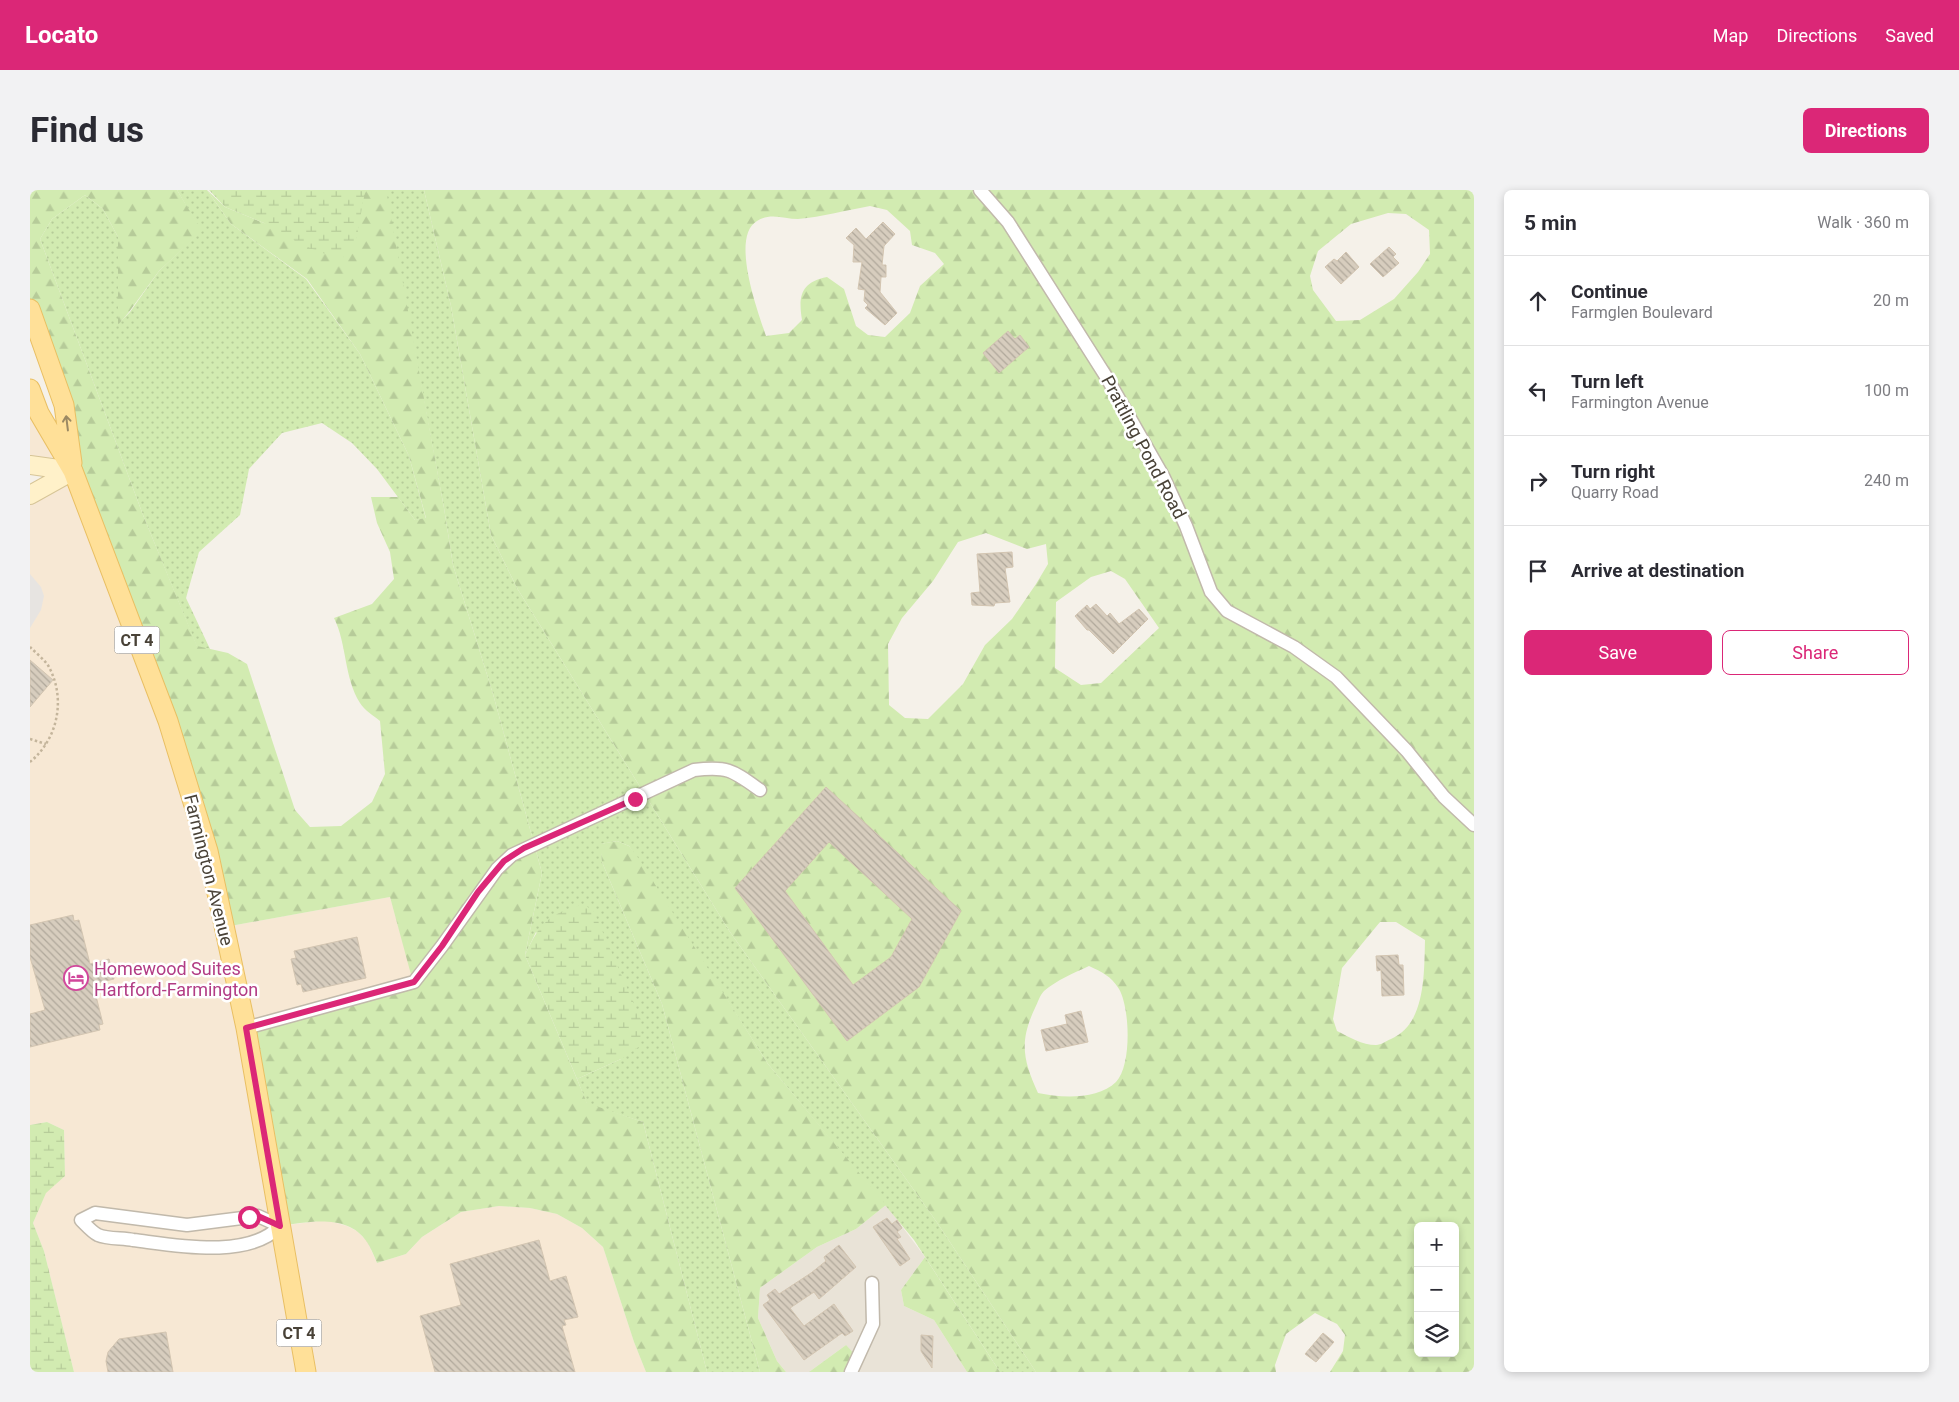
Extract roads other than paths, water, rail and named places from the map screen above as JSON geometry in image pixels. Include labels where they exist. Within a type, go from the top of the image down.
[{"type":"main road","name":"Farmington Avenue","points":[[30,308],[64,405],[73,471]]},
{"type":"main road","name":"Farmington Avenue","points":[[30,388],[39,414],[73,471],[168,721],[206,843],[246,1028],[306,1372]]},
{"type":"main road","points":[[30,465],[73,471]]},
{"type":"main road","points":[[30,495],[73,471]]},
{"type":"street","name":"Prattling Pond Road","points":[[980,190],[1008,222],[1107,378],[1162,476],[1186,526],[1211,592],[1227,611],[1248,624],[1294,647],[1342,682],[1407,751],[1444,797],[1474,825]]},
{"type":"street","points":[[246,1028],[414,982],[442,946],[496,869],[524,848],[694,770],[720,767],[736,773],[760,790]]},
{"type":"street","points":[[95,1213],[186,1225],[258,1216],[280,1226],[272,1234],[259,1242],[223,1247],[182,1246],[98,1235],[81,1220],[95,1213]]},
{"type":"street","points":[[851,1372],[873,1324],[872,1283]]},
{"type":"place","name":"Homewood Suites Hartford-Farmington","points":[[76,978]]}]
